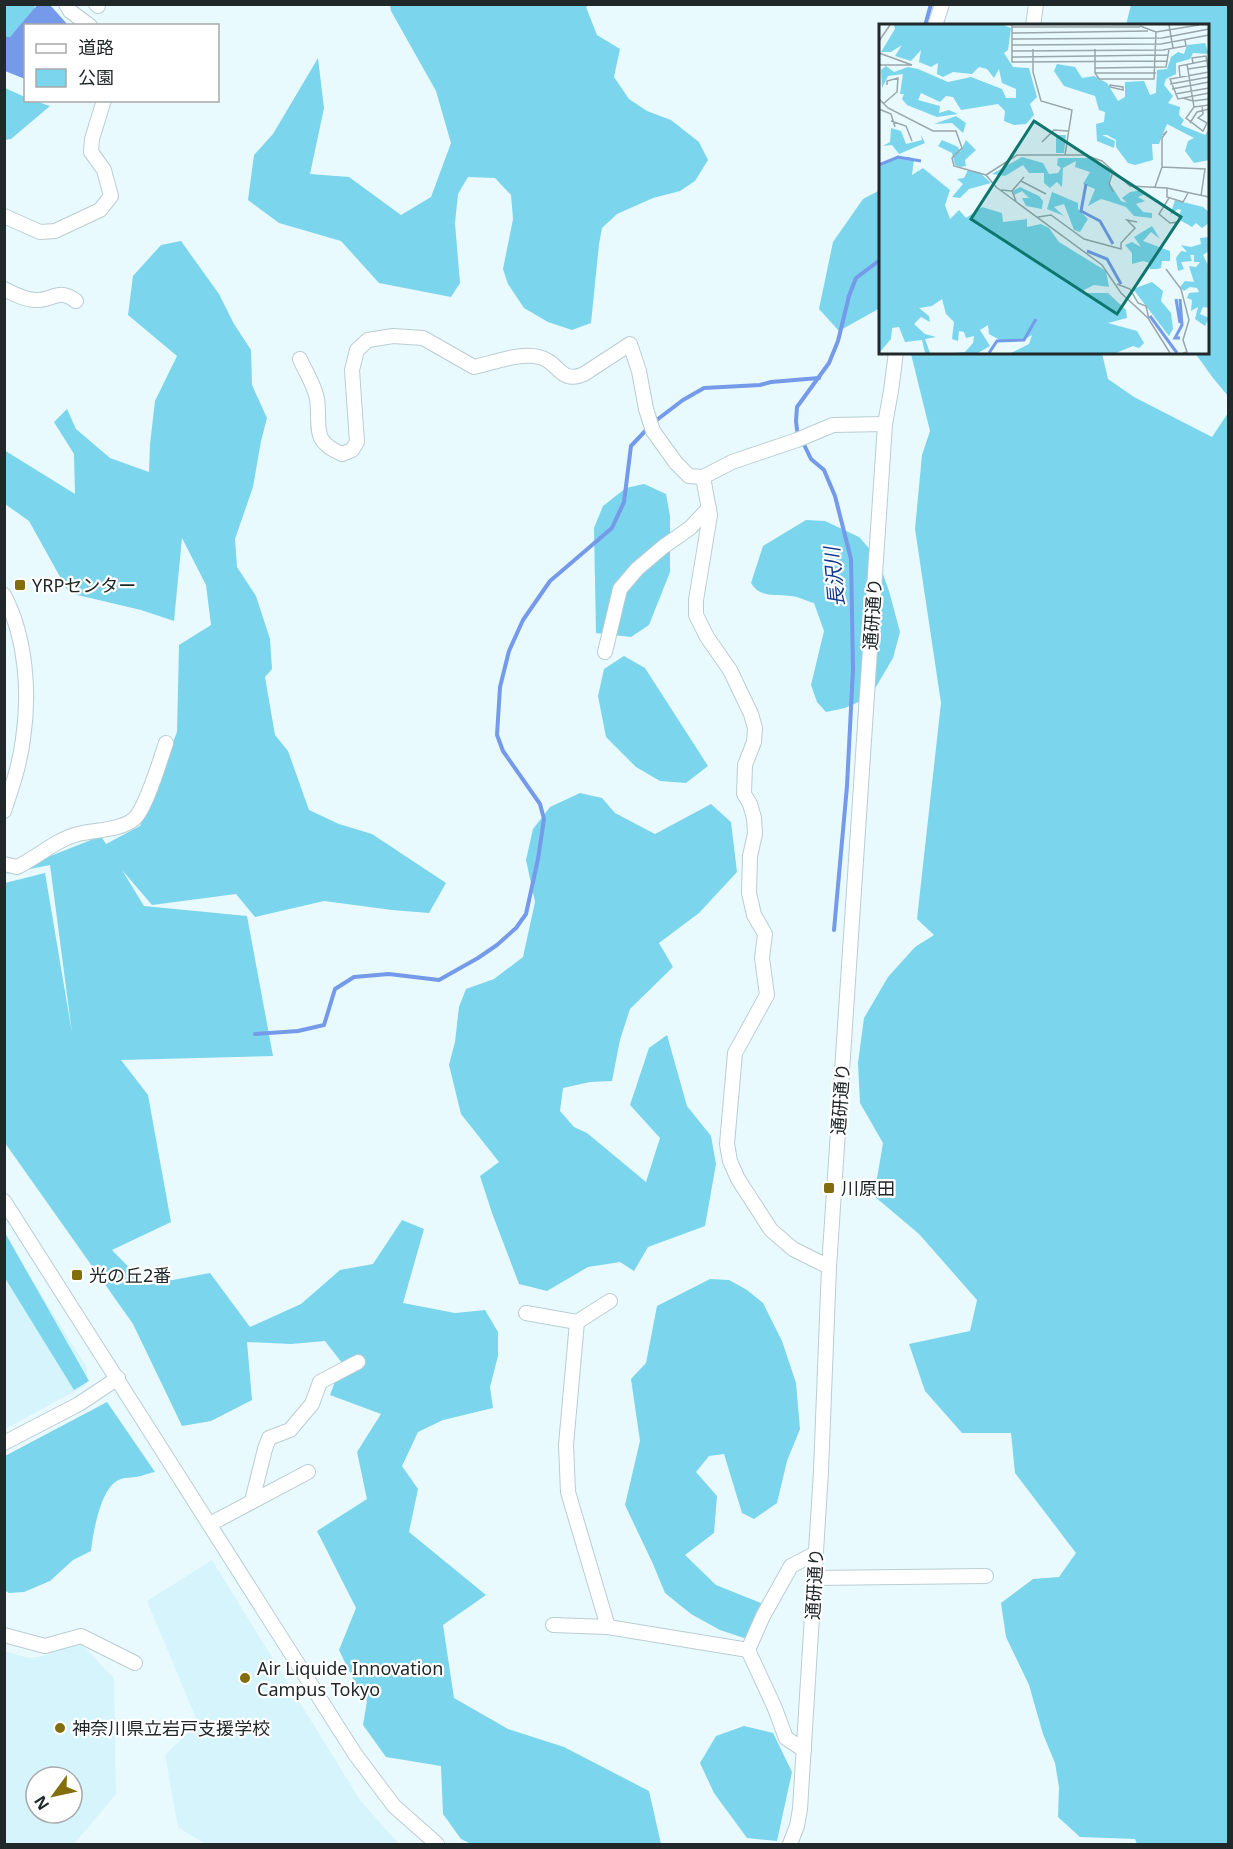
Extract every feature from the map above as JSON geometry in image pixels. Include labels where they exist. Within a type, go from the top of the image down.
[{"type":"street","points":[[66,4],[70,11],[87,24]]},
{"type":"street","points":[[937,24],[942,4]]},
{"type":"street","points":[[1033,24],[1036,4]]},
{"type":"street","points":[[4,216],[40,231],[55,231],[100,210],[111,196],[104,170],[91,152],[92,139],[103,102]]},
{"type":"street","points":[[4,289],[37,301],[53,295],[67,295],[76,301]]},
{"type":"street","points":[[300,359],[317,397],[320,438],[330,449],[342,454],[352,450],[357,442],[352,370],[357,350],[368,340],[393,336],[423,338],[474,367],[495,360],[538,356],[549,361],[566,376],[576,377],[630,344],[639,371],[646,409],[653,431],[676,463],[689,476],[703,477],[732,462],[833,425],[885,424]]},
{"type":"street","name":"通研通り","points":[[790,1845],[797,1827],[800,1809],[816,1553],[829,1267],[885,424],[896,354]]},
{"type":"street","points":[[703,477],[710,515],[696,600],[696,615],[707,637],[730,670],[751,714],[755,729],[754,742],[745,765],[744,794],[754,818],[755,834],[750,856],[749,892],[754,915],[765,934],[762,958],[767,995],[735,1053],[727,1144],[730,1161],[738,1179],[771,1230],[793,1249],[829,1267]]},
{"type":"street","points":[[605,652],[620,589],[636,569],[690,528],[709,508]]},
{"type":"street","points":[[4,595],[17,628],[26,680],[24,738],[17,772],[4,811]]},
{"type":"street","points":[[4,864],[17,867],[59,841],[77,834],[127,825],[142,807],[166,743]]},
{"type":"street","points":[[4,1201],[371,1778],[394,1806],[437,1845]]},
{"type":"street","points":[[526,1312],[577,1322],[610,1301]]},
{"type":"street","points":[[577,1322],[566,1445],[568,1492],[608,1627]]},
{"type":"street","points":[[252,1501],[269,1438],[290,1430],[312,1404],[320,1382],[357,1362]]},
{"type":"street","points":[[4,1443],[79,1404],[118,1378]]},
{"type":"street","points":[[210,1524],[308,1472]]},
{"type":"street","points":[[804,1750],[786,1738],[748,1650],[763,1616],[791,1566],[816,1553]]},
{"type":"street","points":[[814,1578],[986,1576]]},
{"type":"street","points":[[553,1625],[608,1627],[748,1650]]},
{"type":"street","points":[[4,1635],[45,1646],[81,1636],[135,1664]]},
{"type":"shaded area","points":[[38,4],[50,5],[67,24],[24,24],[24,79],[5,71],[5,37],[10,37]]},
{"type":"shaded area","points":[[4,1235],[87,1368],[86,1385],[5,1429]]},
{"type":"shaded area","points":[[212,1560],[360,1800],[399,1844],[205,1844],[178,1827],[165,1755],[198,1723],[147,1601]]},
{"type":"shaded area","name":"神奈川県立岩戸支援学校","points":[[78,1641],[114,1678],[116,1794],[74,1844],[5,1844],[4,1651],[29,1658],[44,1656]]},
{"type":"green space","points":[[4,5],[35,5],[34,10],[10,37],[5,37]]},
{"type":"green space","points":[[390,5],[590,5],[586,7],[597,35],[620,49],[614,77],[629,99],[647,111],[671,120],[699,142],[708,160],[695,181],[680,191],[653,198],[617,214],[602,228],[591,323],[572,330],[548,322],[524,308],[508,284],[503,269],[513,219],[511,195],[495,178],[468,177],[458,194],[455,223],[460,283],[451,297],[379,283],[341,241],[279,223],[248,200],[254,155],[273,134],[318,58],[324,108],[310,174],[349,177],[401,215],[431,197],[451,143],[436,91],[391,11]]},
{"type":"green space","points":[[1131,5],[1228,5],[1228,396],[1196,354],[1209,354],[1209,24],[1126,24]]},
{"type":"green space","points":[[5,88],[24,97],[24,102],[38,102],[50,106],[11,139],[5,140]]},
{"type":"green space","points":[[879,191],[879,309],[839,331],[819,309],[833,242],[863,199]]},
{"type":"green space","points":[[181,241],[219,294],[234,324],[251,350],[252,385],[267,418],[253,487],[235,539],[237,567],[256,596],[270,639],[272,669],[265,677],[275,735],[288,751],[309,810],[339,824],[372,834],[446,883],[429,913],[324,901],[255,917],[236,894],[152,905],[122,870],[144,906],[247,916],[273,1056],[121,1060],[148,1095],[171,1222],[112,1250],[146,1285],[210,1273],[250,1327],[301,1304],[340,1270],[373,1264],[402,1220],[424,1229],[403,1303],[455,1313],[485,1310],[498,1332],[498,1356],[490,1387],[493,1408],[443,1420],[418,1432],[402,1466],[418,1489],[409,1532],[486,1595],[443,1625],[454,1698],[508,1729],[564,1747],[649,1791],[661,1844],[471,1844],[461,1839],[443,1814],[441,1766],[386,1757],[363,1725],[367,1701],[358,1689],[339,1650],[356,1608],[317,1531],[367,1499],[357,1452],[381,1414],[330,1395],[342,1363],[325,1341],[291,1344],[247,1342],[252,1400],[211,1421],[182,1426],[133,1324],[5,1143],[5,883],[45,873],[72,1033],[50,865],[5,874],[101,836],[106,844],[140,826],[177,732],[179,645],[211,625],[206,585],[182,538],[174,621],[141,610],[69,593],[29,521],[5,504],[4,450],[75,494],[74,454],[54,422],[67,409],[76,429],[110,458],[149,472],[155,401],[177,356],[128,315],[133,276],[161,245]]},
{"type":"green space","points":[[911,354],[1102,354],[1108,379],[1134,397],[1212,437],[1228,413],[1228,1844],[1137,1844],[1135,1839],[1080,1837],[1058,1817],[1059,1787],[1055,1763],[1043,1734],[1029,1685],[1006,1637],[1001,1603],[1033,1579],[1059,1577],[1076,1553],[1015,1473],[1011,1433],[962,1433],[925,1391],[909,1344],[970,1331],[977,1300],[919,1234],[874,1196],[883,1143],[860,1103],[858,1063],[864,1018],[888,977],[915,947],[934,935],[917,919],[941,703],[915,529],[922,455],[930,431]]},
{"type":"green space","points":[[644,484],[666,494],[670,516],[670,572],[649,625],[631,637],[596,633],[594,528],[603,506],[626,488]]},
{"type":"green space","points":[[806,520],[825,521],[859,537],[877,557],[900,632],[893,658],[870,697],[845,708],[826,712],[817,702],[811,685],[824,631],[814,603],[793,596],[763,593],[751,583],[763,546]]},
{"type":"green space","points":[[624,656],[645,668],[708,766],[686,783],[660,781],[636,767],[606,737],[598,696],[604,669]]},
{"type":"green space","points":[[580,793],[602,798],[615,813],[655,834],[711,804],[731,822],[737,872],[699,913],[659,943],[673,967],[630,1009],[620,1040],[612,1081],[590,1082],[563,1088],[560,1111],[574,1127],[587,1133],[646,1182],[660,1138],[630,1105],[649,1048],[667,1035],[687,1106],[711,1136],[716,1164],[705,1226],[648,1247],[634,1271],[620,1262],[588,1267],[547,1291],[519,1284],[480,1176],[499,1162],[461,1114],[449,1065],[455,1042],[459,1007],[466,989],[494,979],[523,957],[535,902],[526,860],[533,829],[550,807]]},
{"type":"green space","points":[[4,1231],[89,1381],[74,1390],[5,1278]]},
{"type":"green space","points":[[710,1279],[729,1280],[747,1290],[763,1303],[782,1341],[796,1383],[800,1429],[787,1461],[777,1503],[754,1519],[742,1513],[724,1454],[709,1456],[696,1472],[717,1496],[714,1533],[685,1555],[716,1585],[771,1607],[764,1633],[744,1638],[720,1630],[691,1614],[665,1593],[625,1505],[640,1441],[631,1379],[646,1363],[657,1306]]},
{"type":"green space","points":[[107,1402],[155,1472],[121,1479],[109,1488],[98,1514],[91,1551],[73,1560],[50,1581],[24,1592],[9,1593],[4,1590],[5,1456]]},
{"type":"green space","points":[[744,1726],[773,1733],[792,1772],[777,1841],[747,1838],[714,1793],[700,1763],[716,1736]]},
{"type":"waterway","name":"長沢川","points":[[926,24],[931,4]]},
{"type":"waterway","name":"長沢川","points":[[834,930],[847,786],[853,669],[851,559],[835,496],[824,470],[811,459],[797,430],[796,421],[797,407],[829,363],[838,341],[856,278],[879,261]]},
{"type":"waterway","points":[[654,422],[683,400],[704,388],[760,385],[819,378]]},
{"type":"waterway","points":[[255,1034],[298,1031],[324,1025],[335,989],[354,977],[389,974],[439,980],[497,945],[516,928],[526,914],[544,819],[540,804],[503,751],[497,735],[500,687],[509,651],[523,620],[550,581],[612,528],[624,502],[631,446],[649,427]]},
{"type":"place","name":"YRPセンター","points":[[20,585]]},
{"type":"place","name":"川原田","points":[[829,1188]]},
{"type":"place","name":"光の丘2番","points":[[77,1275]]},
{"type":"place","name":"Air Liquide Innovation Campus Tokyo","points":[[245,1678]]},
{"type":"place","name":"神奈川県立岩戸支援学校","points":[[60,1728]]}]
